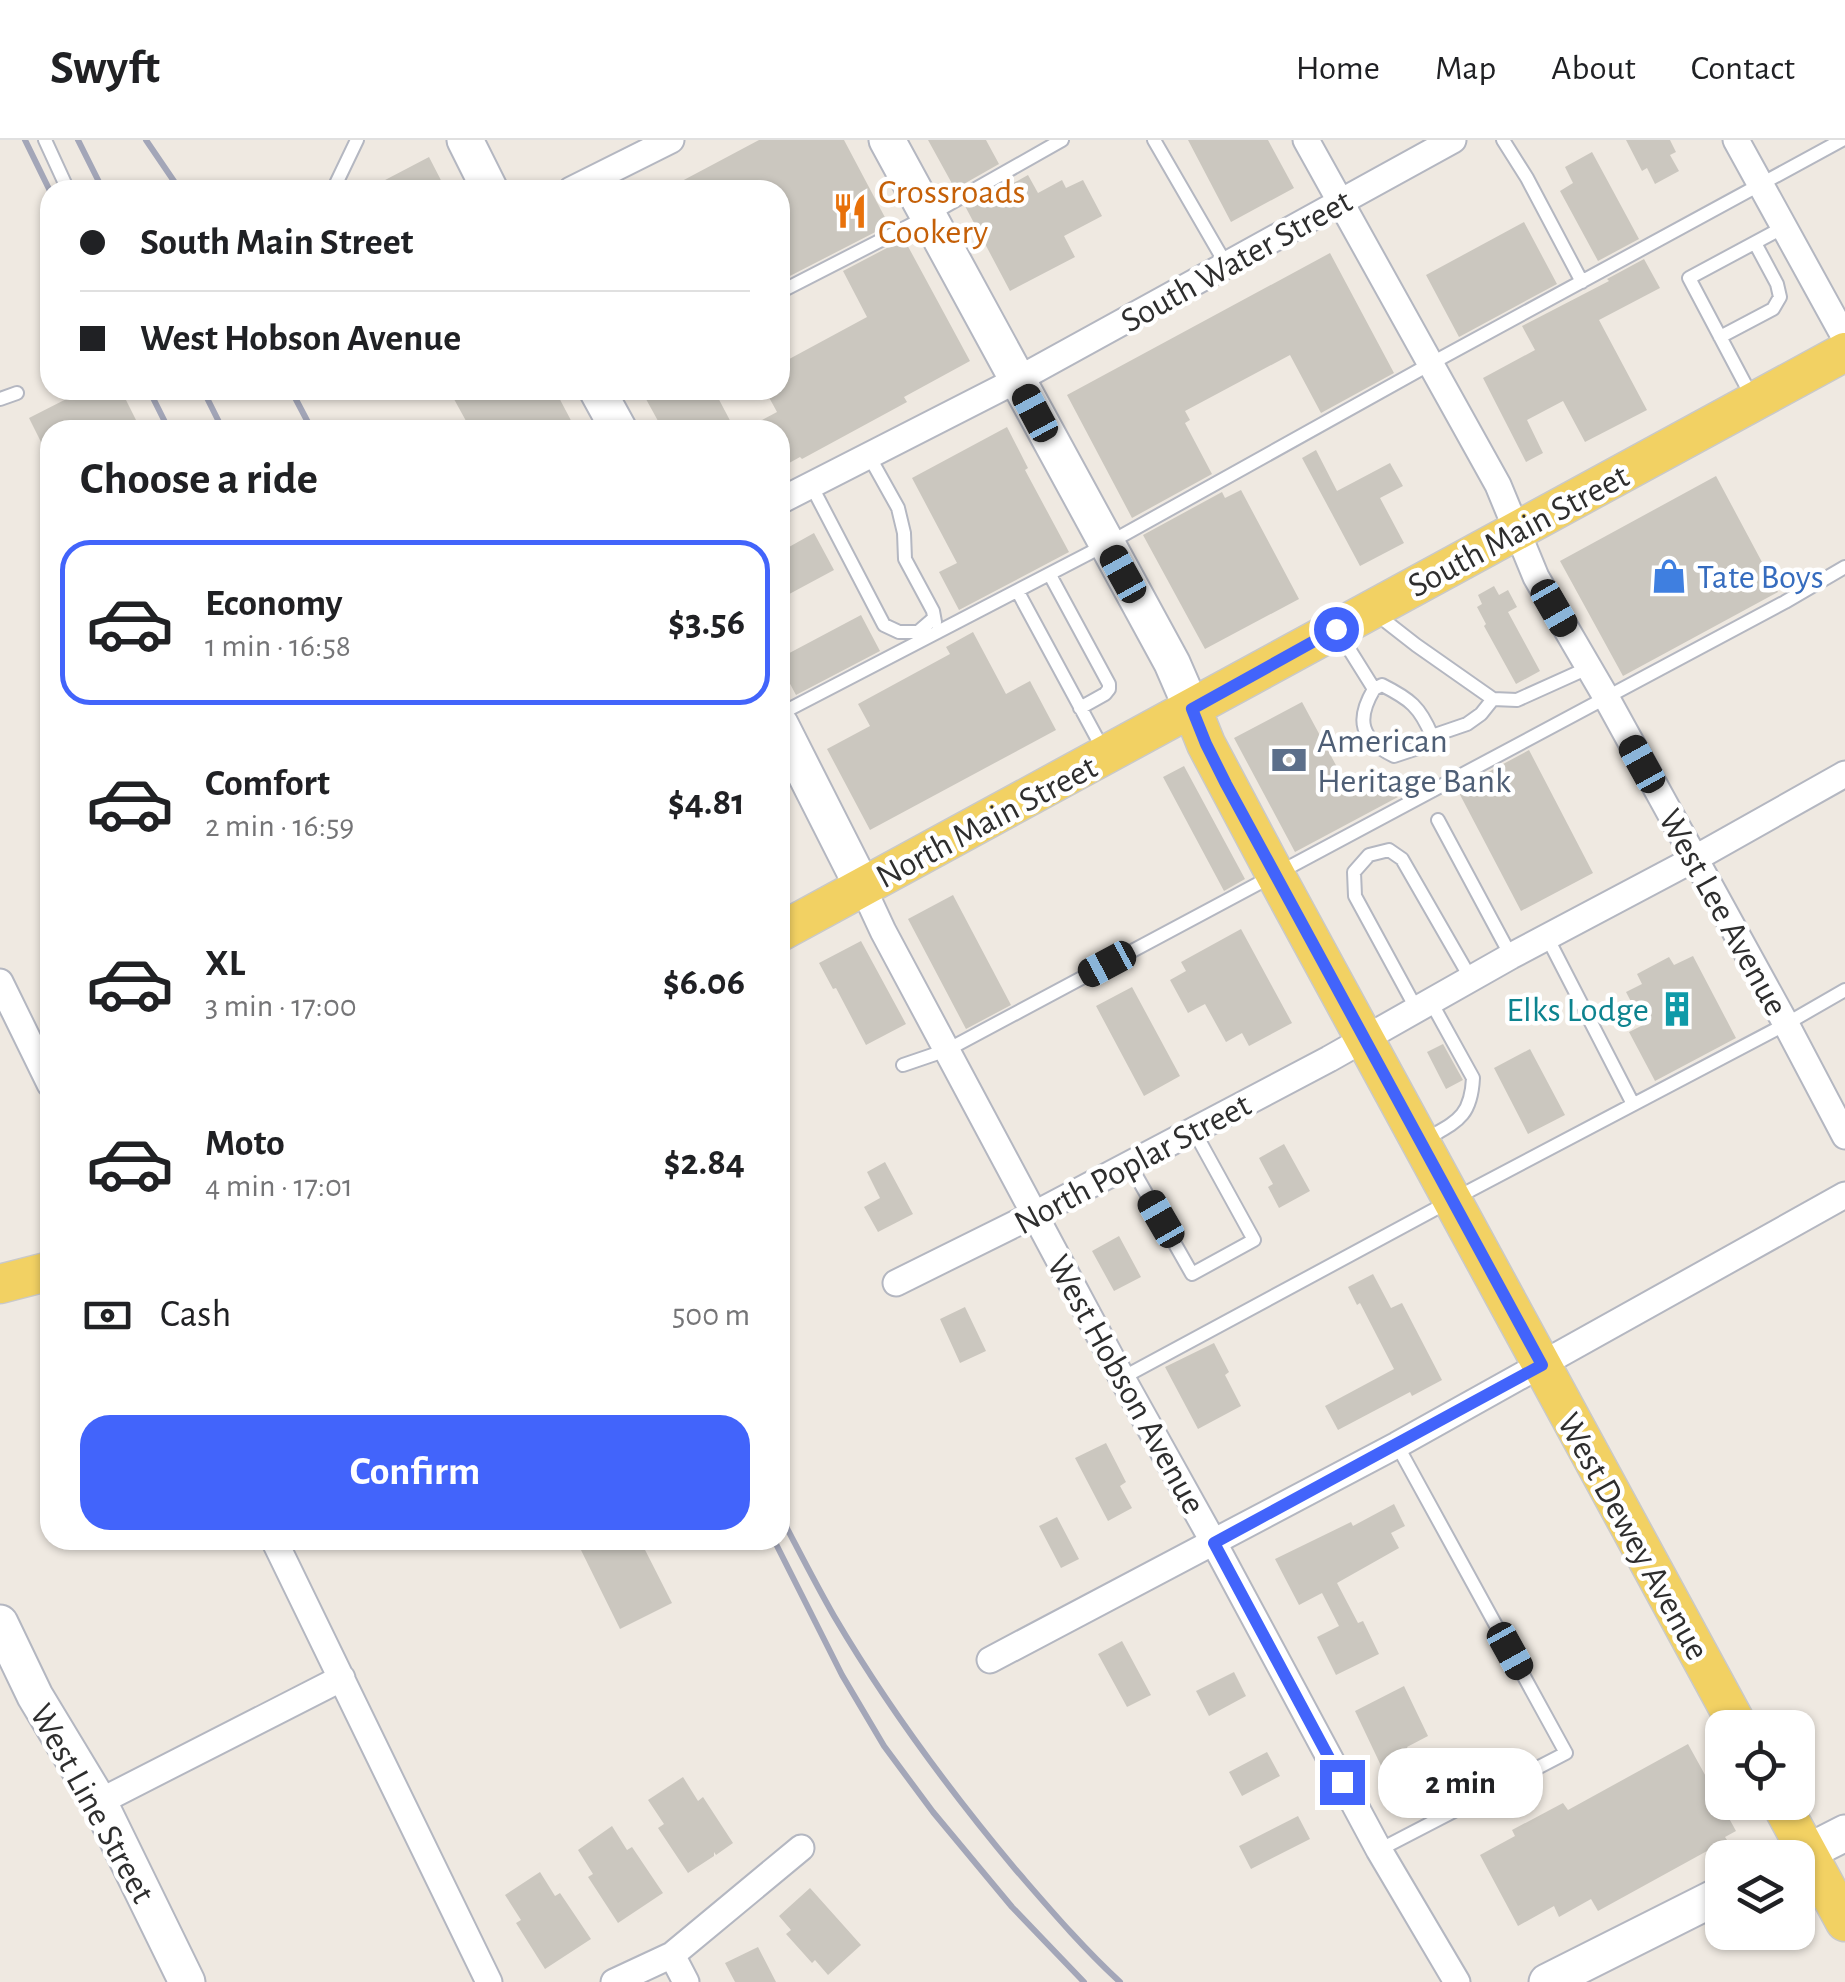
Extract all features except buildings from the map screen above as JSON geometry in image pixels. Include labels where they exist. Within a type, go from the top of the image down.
[{"type":"main road","name":"South Main Street","points":[[1192,709],[1845,352]]},
{"type":"main road","name":"North Main Street","points":[[790,927],[1192,709]]},
{"type":"main road","name":"West Dewey Avenue","points":[[1192,709],[1206,744],[1276,876],[1729,1710]]},
{"type":"main road","points":[[0,1284],[40,1274]]},
{"type":"main road","points":[[1815,1876],[1845,1922]]},
{"type":"street","points":[[465,140],[485,180]]},
{"type":"street","points":[[608,180],[671,140]]},
{"type":"street","points":[[887,140],[1176,671],[1192,709]]},
{"type":"street","name":"West Lee Avenue","points":[[1306,140],[1498,485],[1532,568],[1845,1136]]},
{"type":"street","name":"South Water Street","points":[[790,496],[1018,380],[1454,140]]},
{"type":"street","points":[[1736,140],[1845,338]]},
{"type":"street","points":[[790,744],[863,888]]},
{"type":"street","name":"North Poplar Street","points":[[896,1282],[1194,1131],[1845,774]]},
{"type":"street","name":"West Hobson Avenue","points":[[863,888],[1122,1378],[1379,1850],[1457,1982]]},
{"type":"street","points":[[0,982],[40,1064]]},
{"type":"street","points":[[990,1660],[1397,1445],[1845,1195]]},
{"type":"street","points":[[279,1550],[489,1982]]},
{"type":"street","name":"West Line Street","points":[[0,1623],[35,1696],[99,1802],[187,1982]]},
{"type":"street","points":[[99,1802],[342,1678]]},
{"type":"street","points":[[1815,1848],[1845,1833]]},
{"type":"street","points":[[614,1982],[672,1954],[801,1848]]},
{"type":"street","points":[[1546,1982],[1705,1902]]},
{"type":"street","points":[[672,1954],[686,1982]]},
{"type":"lane","points":[[45,140],[63,180]]},
{"type":"lane","points":[[338,180],[357,140]]},
{"type":"lane","points":[[790,287],[928,216],[1062,140]]},
{"type":"lane","points":[[1154,140],[1227,266]]},
{"type":"lane","points":[[1503,140],[1582,282]]},
{"type":"lane","points":[[790,709],[1050,575],[1842,140]]},
{"type":"lane","points":[[1754,402],[1689,278],[1784,227]]},
{"type":"lane","points":[[1720,337],[1773,309],[1780,297],[1755,242]]},
{"type":"lane","points":[[0,399],[18,393]]},
{"type":"lane","points":[[869,456],[898,508],[905,559],[942,632]]},
{"type":"lane","points":[[812,485],[884,625],[899,632],[918,632],[933,619]]},
{"type":"lane","points":[[904,1064],[947,1050],[1845,567]]},
{"type":"lane","points":[[1050,575],[1110,684],[1104,694],[1080,708]]},
{"type":"lane","points":[[1018,592],[1106,756]]},
{"type":"lane","points":[[1371,610],[1493,699],[1517,700],[1588,668]]},
{"type":"lane","points":[[1336,629],[1374,689]]},
{"type":"lane","points":[[1432,736],[1422,713],[1404,696],[1382,685],[1374,689],[1363,716],[1364,730],[1374,746],[1394,756],[1418,748],[1432,736],[1467,724],[1493,699]]},
{"type":"lane","points":[[1438,820],[1511,956]]},
{"type":"lane","points":[[1420,1142],[1466,1112],[1473,1078],[1355,896],[1354,872],[1369,855],[1389,850],[1402,859],[1471,979]]},
{"type":"lane","points":[[1547,936],[1634,1104]]},
{"type":"lane","points":[[1122,1378],[1845,990]]},
{"type":"lane","points":[[1130,1164],[1192,1274],[1254,1240],[1194,1131]]},
{"type":"lane","points":[[1379,1850],[1566,1753],[1397,1445]]},
{"type":"railway","points":[[25,140],[45,180]]},
{"type":"railway","points":[[78,140],[98,180]]},
{"type":"railway","points":[[146,140],[173,180]]},
{"type":"railway","points":[[154,400],[164,420]]},
{"type":"railway","points":[[208,400],[218,420]]},
{"type":"railway","points":[[296,400],[307,420]]},
{"type":"railway","points":[[790,1534],[834,1616],[920,1747],[1016,1870],[1120,1982]]},
{"type":"railway","points":[[779,1550],[842,1675],[884,1746],[1012,1907],[1084,1982]]},
{"type":"place","name":"Crossroads Cookery","points":[[850,211]]},
{"type":"place","name":"Tate Boys","points":[[1669,576]]},
{"type":"place","name":"American Heritage Bank","points":[[1289,760]]},
{"type":"place","name":"Elks Lodge","points":[[1677,1009]]},
{"type":"route","points":[[1336,629],[1192,709],[1226,784],[1542,1365],[1214,1543],[1342,1782]]}]
